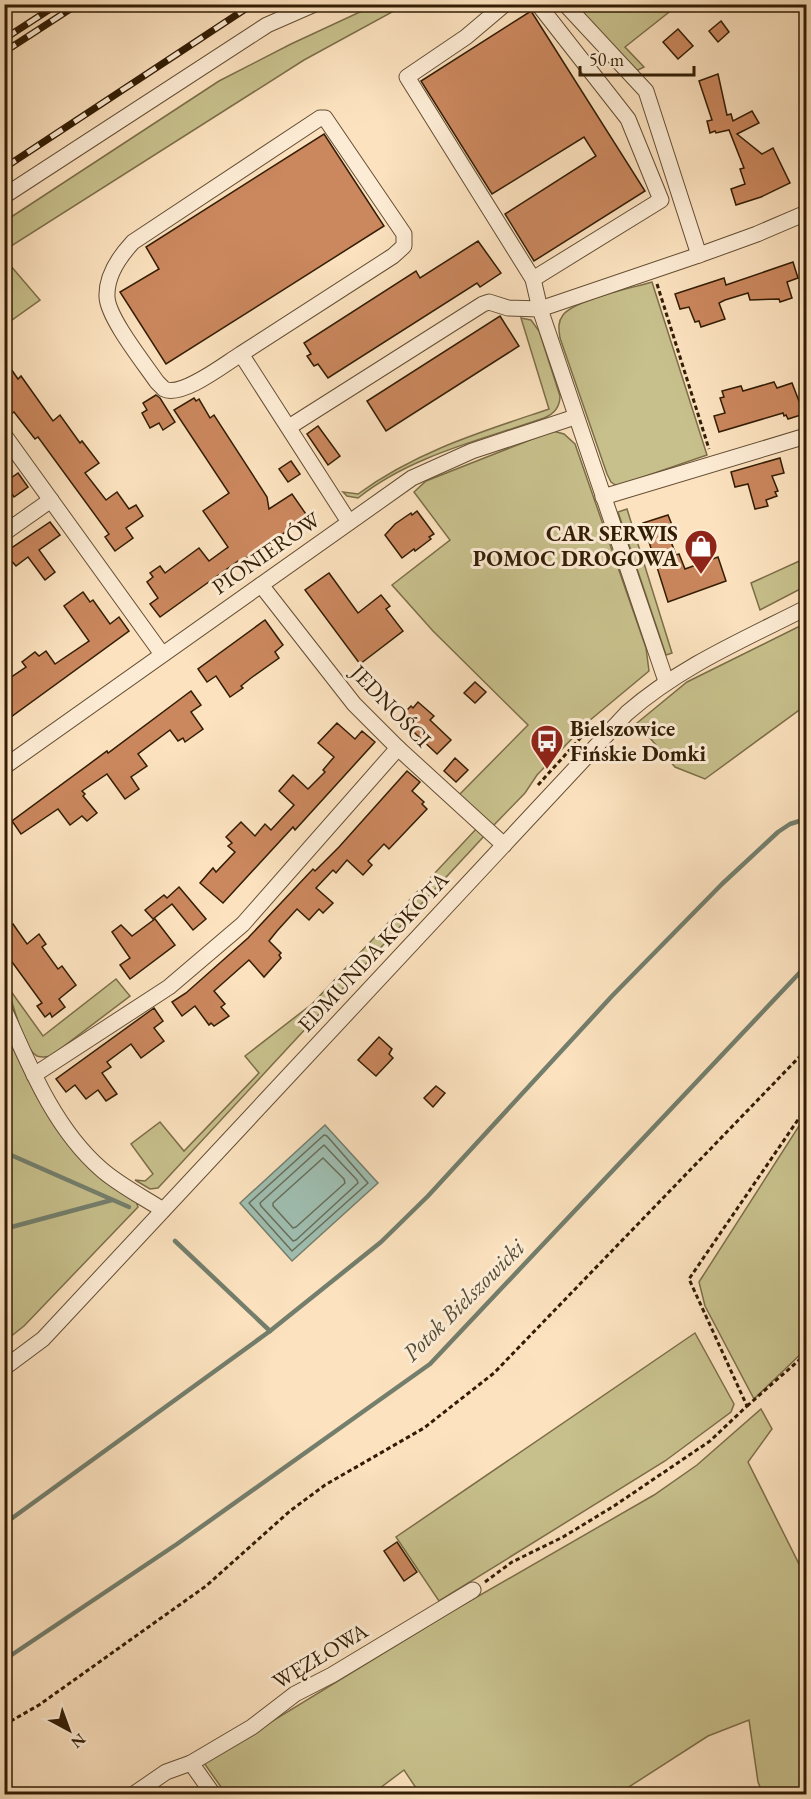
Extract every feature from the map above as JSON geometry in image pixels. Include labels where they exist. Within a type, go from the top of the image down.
[{"type":"street","points":[[4,196],[267,25],[315,4]]},
{"type":"street","points":[[505,4],[466,37],[407,77],[533,279],[540,309],[575,417],[666,681]]},
{"type":"street","points":[[533,279],[661,200],[628,119],[537,4]]},
{"type":"street","points":[[565,4],[646,91],[699,255]]},
{"type":"street","points":[[320,118],[325,118],[404,234],[404,246],[393,256],[241,354],[187,387],[171,391],[164,389],[114,318],[107,297],[114,269],[118,259],[133,242],[320,118]]},
{"type":"street","points":[[289,427],[483,304],[489,302],[508,308],[540,309],[699,255],[807,213]]},
{"type":"street","points":[[241,354],[349,522]]},
{"type":"street","name":"PIONIERÓW","points":[[4,767],[412,478],[472,452],[575,417]]},
{"type":"street","points":[[4,435],[162,654]]},
{"type":"street","points":[[603,496],[807,436]]},
{"type":"street","points":[[4,534],[51,500]]},
{"type":"street","name":"JEDNOŚCI","points":[[261,585],[354,704],[398,748],[504,845]]},
{"type":"street","name":"EDMUNDA KOKOTA","points":[[4,1368],[43,1339],[627,713],[666,681],[807,608]]},
{"type":"street","points":[[33,1075],[169,987],[243,924],[398,748]]},
{"type":"street","points":[[4,1009],[33,1075],[70,1136],[102,1170],[163,1210]]},
{"type":"street","name":"WĘZŁOWA","points":[[134,1794],[166,1772],[191,1763],[252,1726],[296,1694],[332,1675],[473,1590]]},
{"type":"street","points":[[191,1763],[213,1794]]},
{"type":"path","points":[[653,270],[714,464]]},
{"type":"path","points":[[4,1725],[39,1705],[206,1586],[290,1511],[325,1485],[424,1428],[494,1373],[807,1050]]},
{"type":"path","points":[[747,1406],[689,1278],[807,1108]]},
{"type":"path","points":[[473,1590],[512,1562],[563,1537],[633,1493],[710,1441],[807,1354]]},
{"type":"shaded area","points":[[377,4],[405,5],[304,60],[5,250],[5,221],[219,81]]},
{"type":"shaded area","points":[[569,5],[678,5],[625,47],[644,67],[634,70]]},
{"type":"shaded area","points":[[4,258],[40,300],[5,325],[4,325]]},
{"type":"shaded area","points":[[652,282],[707,455],[617,486],[611,482],[607,474],[560,338],[559,324],[563,315],[579,304]]},
{"type":"shaded area","points":[[521,318],[531,320],[539,331],[560,396],[558,407],[551,414],[423,460],[378,483],[358,498],[347,496],[343,492],[358,494],[426,454],[549,409]]},
{"type":"shaded area","points":[[553,431],[564,434],[575,444],[646,648],[649,671],[589,721],[537,775],[525,793],[493,826],[459,795],[528,725],[433,631],[392,585],[450,540],[414,492],[426,481]]},
{"type":"shaded area","points":[[627,509],[672,653],[666,655],[618,512]]},
{"type":"shaded area","points":[[806,558],[806,586],[760,610],[751,583]]},
{"type":"shaded area","points":[[806,623],[806,705],[705,779],[675,767],[637,723],[687,682]]},
{"type":"shaded area","points":[[478,827],[486,834],[158,1188],[150,1189],[135,1180],[145,1181],[153,1174],[131,1144],[160,1122],[184,1151],[259,1073],[245,1056],[312,1004]]},
{"type":"shaded area","points":[[116,979],[130,996],[51,1056],[44,1057],[37,1056],[27,1043],[5,983],[43,1036]]},
{"type":"shaded area","points":[[4,1020],[59,1128],[102,1180],[136,1201],[138,1207],[24,1326],[5,1341]]},
{"type":"shaded area","points":[[806,1115],[806,1349],[754,1399],[705,1306],[699,1282]]},
{"type":"shaded area","points":[[695,1333],[734,1404],[731,1412],[665,1461],[439,1601],[396,1537]]},
{"type":"shaded area","points":[[761,1409],[772,1429],[748,1462],[806,1578],[806,1794],[763,1794],[758,1782],[749,1720],[708,1736],[618,1794],[420,1794],[404,1770],[372,1794],[226,1794],[204,1763],[449,1613],[654,1495],[697,1465]]},
{"type":"water","points":[[325,1125],[378,1183],[292,1261],[240,1203]]},
{"type":"building","points":[[531,11],[645,191],[534,261],[505,214],[596,156],[584,137],[492,194],[421,81]]},
{"type":"building","points":[[721,21],[729,32],[718,42],[709,31]]},
{"type":"building","points":[[678,29],[693,46],[678,59],[663,42]]},
{"type":"building","points":[[718,74],[727,115],[731,114],[733,121],[752,111],[759,123],[737,134],[762,154],[773,148],[790,183],[761,197],[736,205],[731,189],[745,184],[740,169],[744,168],[729,130],[710,133],[707,121],[712,120],[699,81]]},
{"type":"building","points":[[324,134],[384,226],[166,364],[120,292],[159,269],[146,247]]},
{"type":"building","points":[[478,241],[501,273],[480,287],[477,283],[328,378],[318,364],[314,366],[307,356],[311,354],[304,343],[416,271],[420,278]]},
{"type":"building","points":[[793,262],[798,278],[787,282],[792,298],[780,302],[779,299],[750,300],[748,293],[725,300],[719,303],[725,319],[701,327],[699,321],[695,322],[689,307],[680,309],[675,294],[724,278],[726,285]]},
{"type":"building","points":[[500,316],[519,346],[386,431],[367,401]]},
{"type":"building","points":[[4,359],[18,379],[21,376],[53,421],[60,415],[80,443],[82,441],[99,463],[85,473],[106,500],[117,492],[129,509],[136,505],[143,516],[126,528],[133,538],[115,551],[105,537],[109,534],[38,437],[35,439],[14,412],[4,419]]},
{"type":"building","points":[[774,382],[777,388],[792,383],[804,414],[788,419],[783,413],[719,432],[714,416],[725,413],[720,398],[724,397],[722,391],[741,386],[743,391]]},
{"type":"building","points":[[156,395],[175,422],[163,430],[159,423],[150,428],[142,413],[147,410],[143,403]]},
{"type":"building","points":[[194,398],[196,401],[199,399],[210,418],[214,415],[267,497],[269,509],[292,494],[308,517],[239,563],[238,561],[160,617],[150,604],[158,598],[147,582],[153,577],[150,573],[160,566],[165,573],[199,548],[209,561],[228,547],[203,511],[229,493],[174,410]]},
{"type":"building","points":[[318,426],[340,456],[328,465],[307,434]]},
{"type":"building","points":[[780,458],[784,473],[772,476],[778,491],[775,492],[777,496],[766,500],[768,506],[755,509],[748,484],[735,487],[731,472]]},
{"type":"building","points":[[291,461],[300,474],[288,482],[279,469]]},
{"type":"building","points":[[18,473],[28,487],[14,497],[4,483]]},
{"type":"building","points":[[417,511],[434,534],[415,551],[414,549],[402,558],[385,535],[395,524]]},
{"type":"building","points":[[668,515],[672,525],[666,528],[676,555],[679,554],[685,569],[718,557],[726,581],[668,602],[643,523]]},
{"type":"building","points":[[50,522],[60,535],[39,550],[55,572],[45,580],[28,557],[16,566],[7,556],[7,551]]},
{"type":"building","points":[[329,573],[358,613],[381,595],[390,606],[386,609],[403,631],[360,664],[305,590]]},
{"type":"building","points":[[83,592],[90,602],[93,600],[110,624],[119,617],[129,631],[4,722],[4,682],[26,667],[22,662],[35,652],[39,656],[46,651],[55,664],[89,641],[64,606]]},
{"type":"building","points":[[265,620],[283,645],[275,652],[279,658],[230,697],[216,676],[207,682],[198,669]]},
{"type":"building","points":[[475,682],[486,692],[475,703],[464,693]]},
{"type":"building","points":[[191,691],[201,705],[191,712],[203,729],[185,742],[183,738],[178,741],[170,730],[138,754],[147,766],[131,777],[139,789],[125,799],[107,774],[82,791],[85,794],[83,796],[97,813],[87,821],[82,816],[70,825],[58,809],[21,834],[12,821]]},
{"type":"building","points":[[418,702],[434,716],[430,720],[451,740],[437,754],[399,718]]},
{"type":"building","points":[[337,723],[355,739],[362,731],[375,742],[295,830],[293,827],[223,903],[200,883],[213,868],[216,872],[235,852],[228,846],[232,843],[226,837],[241,822],[255,836],[265,824],[271,830],[294,805],[279,791],[293,775],[308,789],[325,772],[323,770],[334,757],[318,743]]},
{"type":"building","points":[[455,758],[468,770],[456,782],[444,771]]},
{"type":"building","points":[[407,771],[420,782],[412,791],[424,802],[422,804],[427,809],[389,849],[384,844],[368,861],[372,865],[363,875],[347,860],[336,873],[333,870],[316,888],[333,903],[323,913],[319,909],[309,920],[297,909],[269,941],[281,953],[279,955],[281,958],[264,977],[249,960],[214,991],[225,1004],[221,1007],[229,1016],[214,1026],[211,1023],[209,1025],[195,1006],[182,1016],[172,1002],[186,993],[248,938],[313,869],[315,871],[339,847]]},
{"type":"building","points":[[179,887],[206,919],[193,930],[172,904],[153,919],[145,910],[164,895],[167,898]]},
{"type":"building","points":[[155,919],[175,945],[130,979],[120,965],[130,958],[112,932],[121,925],[132,936]]},
{"type":"building","points":[[13,924],[27,944],[39,934],[46,944],[42,947],[58,969],[62,966],[76,985],[59,999],[65,1007],[52,1017],[50,1013],[45,1017],[37,1006],[42,1003],[4,951],[4,930]]},
{"type":"building","points":[[154,1008],[163,1021],[154,1028],[164,1041],[141,1058],[131,1044],[107,1062],[111,1067],[102,1073],[117,1094],[106,1101],[98,1090],[86,1099],[75,1085],[66,1092],[56,1079]]},
{"type":"building","points":[[379,1037],[392,1049],[389,1054],[393,1058],[376,1076],[358,1060]]},
{"type":"building","points":[[436,1086],[445,1093],[433,1107],[424,1098]]},
{"type":"building","points":[[397,1542],[417,1572],[404,1581],[384,1551]]},
{"type":"waterway","points":[[4,1524],[270,1331],[381,1242],[428,1196],[612,996],[722,884],[778,832],[790,824],[806,819]]},
{"type":"waterway","name":"Potok Bielszowicki","points":[[4,1660],[177,1544],[430,1364],[806,966]]},
{"type":"waterway","points":[[4,1152],[129,1207]]},
{"type":"waterway","points":[[4,1229],[112,1200]]},
{"type":"waterway","points":[[175,1241],[270,1331]]},
{"type":"railway","points":[[4,39],[58,4]]},
{"type":"railway","points":[[4,52],[78,4]]},
{"type":"railway","points":[[4,168],[253,4]]},
{"type":"place","name":"CAR SERWIS POMOC DROGOWA","points":[[701,575]]},
{"type":"place","name":"Bielszowice Fińskie Domki","points":[[547,770]]}]
